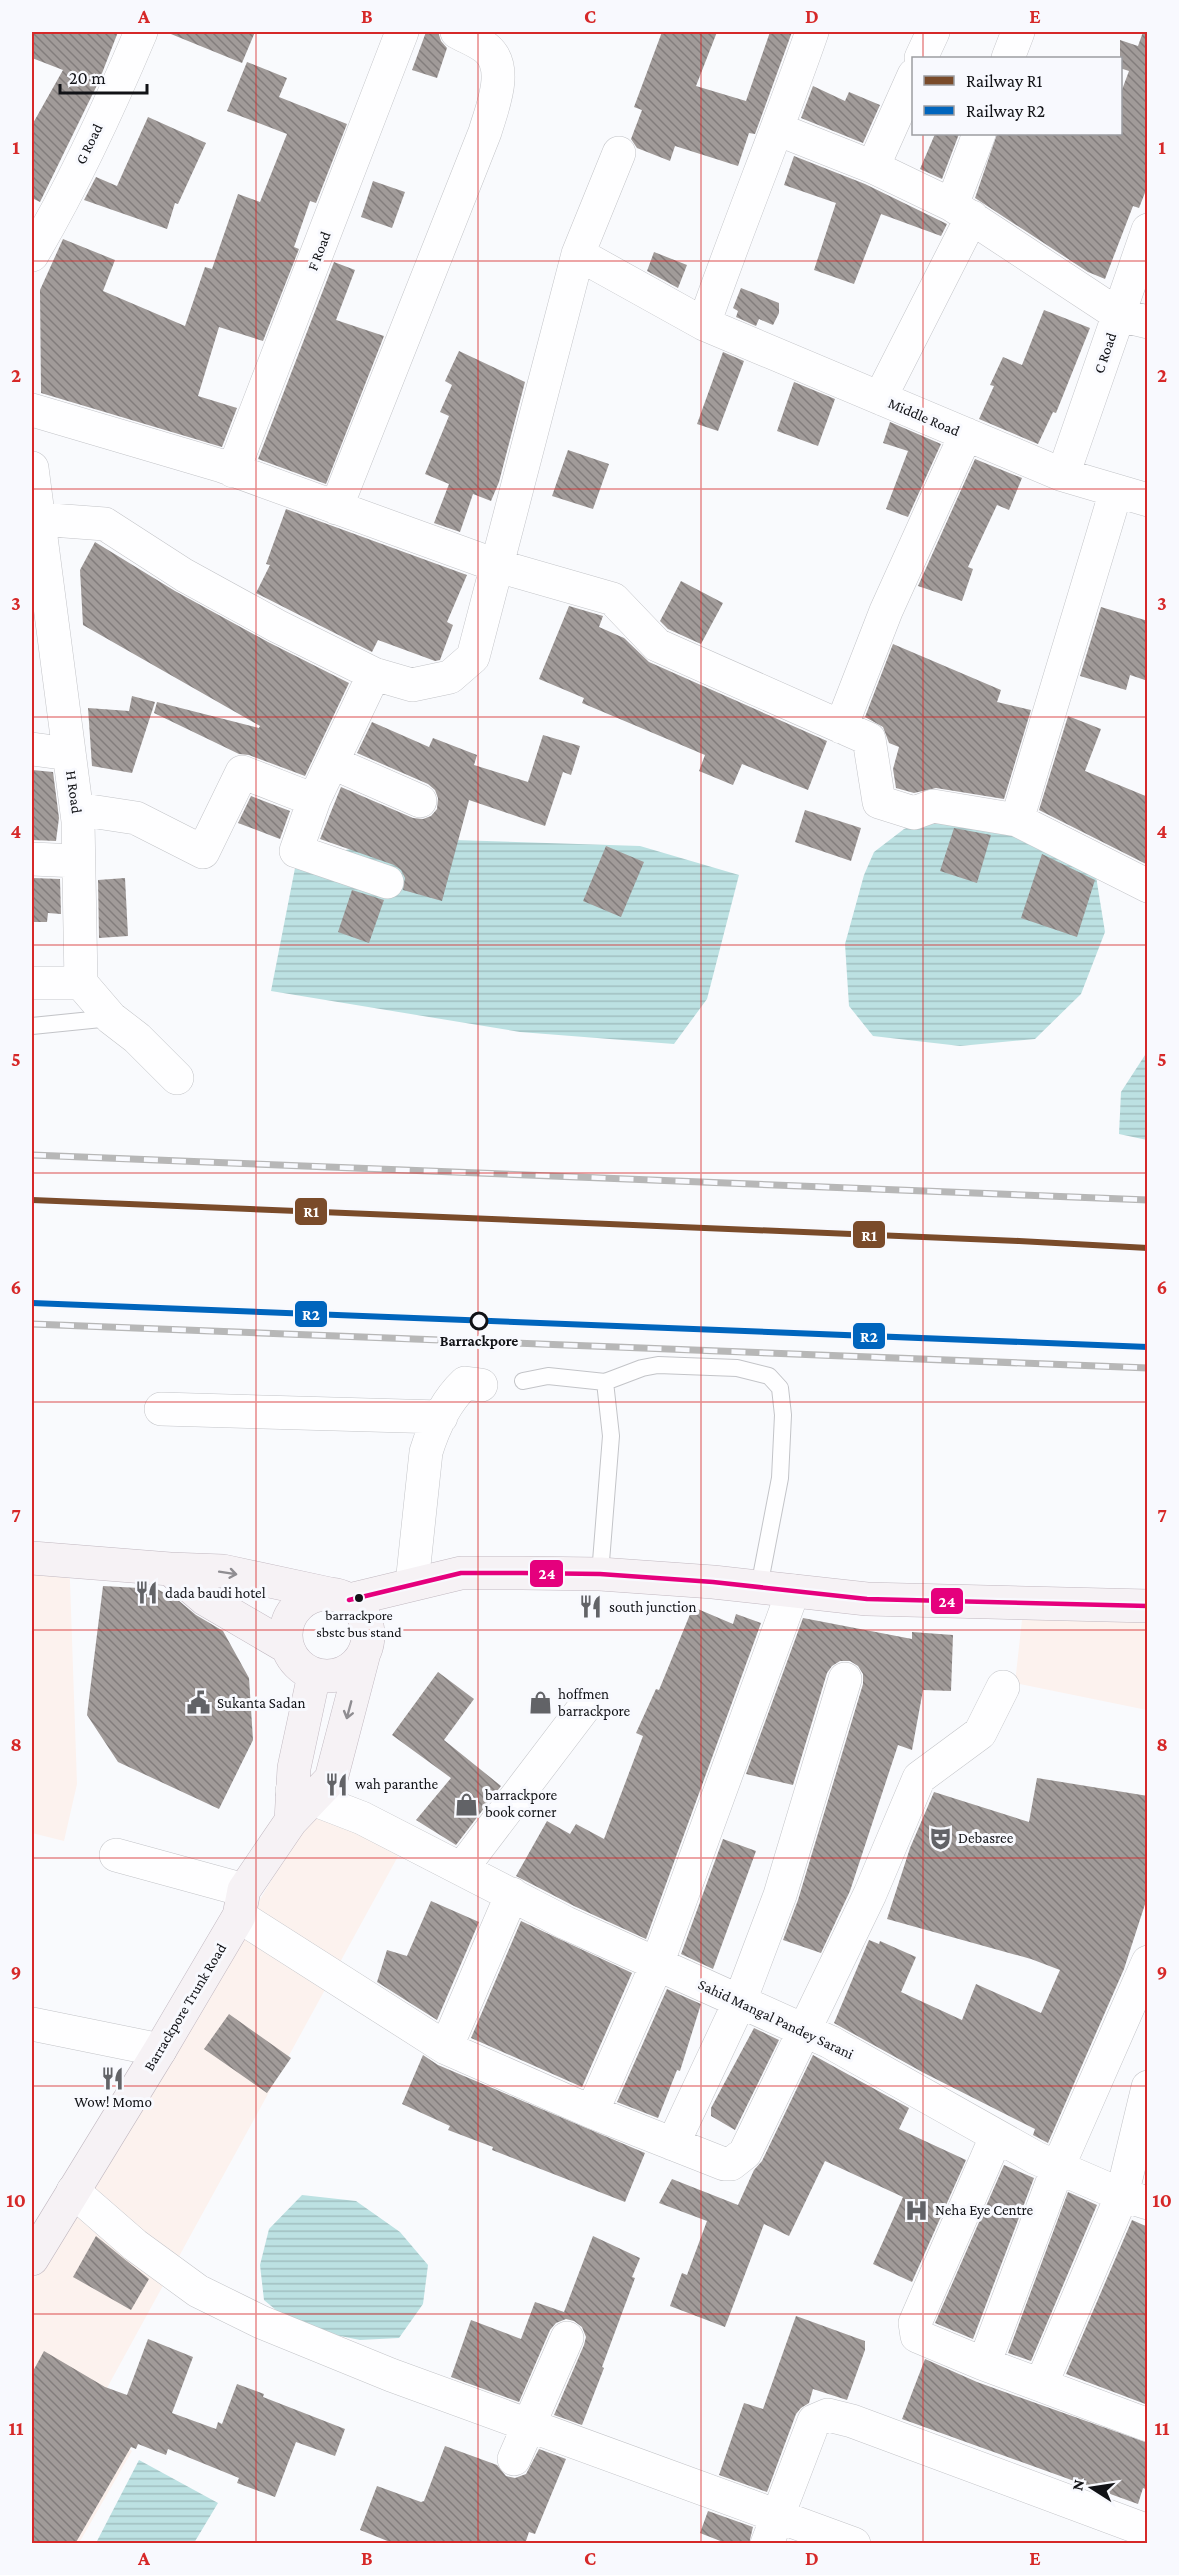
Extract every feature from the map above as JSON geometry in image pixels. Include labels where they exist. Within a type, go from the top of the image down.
[{"type":"main road","points":[[32,1558],[223,1571],[339,1597]]},
{"type":"main road","points":[[170,1569],[205,1599],[287,1647]]},
{"type":"main road","points":[[364,1653],[351,1668],[334,1676],[314,1675],[297,1664],[287,1647],[286,1627],[295,1609],[310,1597],[339,1597],[461,1573],[600,1575],[759,1587],[867,1599],[1148,1606]]},
{"type":"main road","name":"Barrackpore Trunk Road","points":[[32,2259],[160,2050],[298,1804],[331,1779],[368,1633],[362,1614],[339,1597]]},
{"type":"main road","name":"Barrackpore Trunk Road","points":[[298,1804],[294,1768],[314,1675]]},
{"type":"street","name":"G Road","points":[[32,255],[55,216],[141,32]]},
{"type":"street","name":"F Road","points":[[233,471],[402,32]]},
{"type":"street","points":[[336,508],[484,132],[496,94],[497,66],[487,49],[457,32]]},
{"type":"street","points":[[704,324],[734,236],[777,129],[812,32]]},
{"type":"street","points":[[921,57],[933,32]]},
{"type":"street","points":[[1008,57],[1018,32]]},
{"type":"street","points":[[873,167],[912,79]]},
{"type":"street","points":[[777,129],[873,167],[962,211],[1133,318]]},
{"type":"street","points":[[880,398],[962,211],[979,135]]},
{"type":"street","points":[[38,519],[105,524],[183,574],[277,626],[374,674],[412,685],[450,677],[473,657],[578,254],[619,153]]},
{"type":"street","name":"C Road","points":[[1063,475],[1133,318],[1148,230]]},
{"type":"street","name":"Middle Road","points":[[578,254],[704,324],[1063,475],[1148,500]]},
{"type":"street","points":[[32,410],[222,466],[498,566],[613,599],[657,645],[869,739],[879,802],[914,813],[933,806],[1017,820],[1148,886]]},
{"type":"street","points":[[841,727],[886,611],[966,434]]},
{"type":"street","name":"H Road","points":[[32,479],[77,808],[81,983]]},
{"type":"street","points":[[1017,820],[1116,491]]},
{"type":"street","points":[[374,674],[314,801],[296,851],[387,882]]},
{"type":"street","points":[[32,749],[69,754]]},
{"type":"street","points":[[333,763],[420,801]]},
{"type":"street","points":[[77,808],[136,818],[203,852],[242,772],[314,801]]},
{"type":"street","points":[[32,859],[78,861]]},
{"type":"street","points":[[32,983],[81,983],[111,1018],[137,1038],[177,1078]]},
{"type":"street","points":[[412,1584],[426,1452],[451,1396],[465,1383],[481,1385]]},
{"type":"street","points":[[161,1410],[441,1417]]},
{"type":"street","points":[[592,2112],[657,1964],[793,1591]]},
{"type":"street","points":[[673,2144],[740,2001],[780,1895],[845,1679]]},
{"type":"street","points":[[116,1855],[241,1903],[446,2048],[592,2112],[724,2164],[731,2164],[745,2153],[870,1894],[919,1778],[980,1733],[1003,1687]]},
{"type":"street","points":[[466,1871],[468,1860],[583,1709]]},
{"type":"street","name":"Sahid Mangal Pandey Sarani","points":[[298,1804],[362,1818],[566,1923],[740,2001],[803,2032],[830,2042],[1036,2158],[1135,2199]]},
{"type":"street","points":[[446,2048],[512,1894]]},
{"type":"street","points":[[984,2364],[1058,2167],[1148,1962]]},
{"type":"street","points":[[32,2024],[160,2050]]},
{"type":"street","points":[[1041,2385],[1135,2199],[1148,2087]]},
{"type":"street","points":[[996,2137],[914,2327],[918,2336],[984,2364],[1148,2425]]},
{"type":"street","points":[[73,2191],[135,2245],[198,2291],[261,2322],[391,2375],[527,2426],[772,2530],[854,2544]]},
{"type":"street","points":[[514,2458],[567,2338]]},
{"type":"street","points":[[772,2530],[814,2421],[828,2415],[852,2421],[1148,2531]]},
{"type":"lane","points":[[32,1026],[111,1018]]},
{"type":"lane","points":[[523,1381],[548,1376],[606,1382],[642,1368],[658,1365],[737,1368],[769,1376],[780,1388],[783,1415],[780,1478],[759,1587]]},
{"type":"lane","points":[[600,1575],[611,1436],[606,1382]]},
{"type":"shaded area","points":[[69,1553],[77,1784],[64,1841],[32,1833],[32,1554]]},
{"type":"shaded area","points":[[1023,1611],[1147,1622],[1147,1710],[1015,1683]]},
{"type":"shaded area","points":[[316,1806],[402,1849],[90,2419],[132,2451],[79,2543],[32,2544],[32,2283],[87,2187]]},
{"type":"water","points":[[962,808],[1094,864],[1105,932],[1081,994],[1035,1039],[960,1046],[873,1036],[849,1006],[845,944],[864,875],[874,852],[904,829]]},
{"type":"water","points":[[392,838],[640,846],[739,875],[707,999],[674,1044],[520,1032],[271,991],[296,863]]},
{"type":"water","points":[[1147,1052],[1147,1140],[1119,1134],[1121,1092]]},
{"type":"water","points":[[302,2195],[356,2201],[400,2232],[428,2265],[423,2304],[399,2338],[360,2340],[296,2327],[264,2300],[260,2265],[269,2229]]},
{"type":"water","points":[[139,2460],[218,2503],[194,2543],[96,2543]]},
{"type":"building","points":[[32,32],[118,32],[99,81],[40,202],[32,198],[32,125],[63,70],[32,58]]},
{"type":"building","points":[[166,32],[255,32],[242,63]]},
{"type":"building","points":[[426,32],[438,32],[447,48],[437,78],[412,70]]},
{"type":"building","points":[[662,32],[717,32],[696,86],[746,101],[770,32],[792,32],[755,134],[749,133],[738,166],[675,146],[670,161],[637,148],[631,139],[642,110],[634,107]]},
{"type":"building","points":[[1143,32],[1148,32],[1148,185],[1139,208],[1133,206],[1105,279],[1088,272],[975,198],[997,135],[1122,135],[1122,90],[1129,71],[1122,69],[1120,40],[1138,46]]},
{"type":"building","points":[[247,62],[287,78],[279,97],[347,124],[316,203],[310,201],[294,247],[299,249],[263,341],[219,327],[198,396],[237,408],[222,447],[41,393],[40,290],[63,239],[115,260],[103,291],[185,326],[205,267],[212,269],[238,194],[260,202],[287,134],[227,111]]},
{"type":"building","points":[[813,86],[845,101],[849,92],[880,105],[863,143],[801,118]]},
{"type":"building","points":[[148,117],[206,143],[178,204],[175,203],[167,229],[84,200],[96,177],[117,186]]},
{"type":"building","points":[[935,135],[959,135],[942,179],[920,169]]},
{"type":"building","points":[[794,156],[865,184],[947,224],[941,236],[881,214],[854,284],[814,270],[836,203],[784,185]]},
{"type":"building","points":[[373,181],[405,192],[392,228],[361,217]]},
{"type":"building","points":[[654,252],[687,265],[678,288],[647,271]]},
{"type":"building","points":[[334,262],[355,270],[336,320],[384,336],[326,484],[258,459]]},
{"type":"building","points":[[741,288],[779,303],[779,313],[773,325],[759,319],[756,326],[736,317],[738,311],[733,308]]},
{"type":"building","points":[[1044,310],[1090,328],[1056,413],[1053,412],[1038,444],[979,419],[994,386],[990,385],[1003,357],[1022,365]]},
{"type":"building","points":[[459,351],[525,382],[499,482],[491,501],[473,494],[460,532],[434,523],[449,484],[425,474],[449,416],[440,412],[452,385],[445,381]]},
{"type":"building","points":[[723,352],[744,361],[718,431],[697,424]]},
{"type":"building","points":[[794,382],[835,399],[818,446],[777,431]]},
{"type":"building","points":[[890,422],[941,444],[908,517],[886,509],[908,451],[883,443]]},
{"type":"building","points":[[568,450],[609,464],[593,509],[552,496]]},
{"type":"building","points":[[975,459],[1022,478],[1009,510],[997,505],[968,567],[973,569],[962,601],[918,586]]},
{"type":"building","points":[[286,509],[467,575],[447,622],[453,625],[440,660],[435,661],[378,640],[372,652],[256,593],[270,565],[266,564]]},
{"type":"building","points":[[95,542],[175,591],[349,683],[305,776],[249,755],[239,754],[154,713],[157,702],[259,728],[260,726],[83,625],[80,570]]},
{"type":"building","points":[[681,581],[723,603],[701,644],[668,629],[660,621]]},
{"type":"building","points":[[569,606],[603,616],[599,627],[624,638],[649,662],[827,741],[808,790],[742,764],[733,785],[699,771],[705,755],[582,703],[584,698],[539,679]]},
{"type":"building","points":[[1101,607],[1148,621],[1148,681],[1130,675],[1126,690],[1080,676]]},
{"type":"building","points":[[893,644],[1001,690],[997,702],[1031,710],[1004,799],[936,788],[914,793],[896,788],[893,769],[899,747],[889,743],[883,727],[865,717]]},
{"type":"building","points":[[132,696],[155,702],[132,773],[92,766],[88,708],[129,711]]},
{"type":"building","points":[[1068,716],[1101,729],[1085,771],[1148,797],[1148,865],[1039,810]]},
{"type":"building","points":[[372,722],[429,747],[433,738],[477,755],[474,765],[528,782],[543,735],[580,746],[571,775],[563,772],[545,826],[469,800],[442,901],[403,890],[405,878],[401,870],[394,865],[320,839],[341,787],[413,818],[423,819],[431,816],[437,809],[438,798],[435,790],[428,784],[357,753]]},
{"type":"building","points":[[32,770],[53,772],[59,818],[56,841],[32,840]]},
{"type":"building","points":[[251,796],[290,811],[280,839],[238,823]]},
{"type":"building","points":[[805,810],[861,828],[851,861],[795,842]]},
{"type":"building","points":[[954,828],[991,835],[977,883],[940,871]]},
{"type":"building","points":[[606,846],[644,862],[621,917],[583,901]]},
{"type":"building","points":[[1042,854],[1095,880],[1077,937],[1021,918]]},
{"type":"building","points":[[32,878],[60,879],[61,914],[48,913],[47,922],[32,922]]},
{"type":"building","points":[[125,878],[128,936],[99,938],[98,880]]},
{"type":"building","points":[[352,890],[384,900],[369,943],[338,932]]},
{"type":"building","points":[[103,1586],[157,1589],[178,1600],[196,1615],[223,1631],[249,1678],[253,1740],[219,1809],[118,1762],[87,1715]]},
{"type":"building","points":[[693,1607],[733,1624],[736,1614],[761,1623],[646,1939],[516,1876],[547,1821],[570,1834],[576,1824],[604,1839],[643,1736],[636,1733],[656,1689],[659,1690]]},
{"type":"building","points":[[803,1618],[912,1639],[912,1632],[953,1635],[951,1691],[923,1690],[912,1750],[898,1745],[850,1891],[821,1953],[783,1940],[798,1900],[863,1684],[863,1674],[858,1666],[850,1661],[840,1661],[827,1673],[793,1785],[746,1774]]},
{"type":"building","points":[[438,1672],[474,1699],[444,1740],[501,1786],[456,1845],[416,1820],[451,1778],[392,1735]]},
{"type":"building","points":[[1037,1778],[1148,1796],[1148,1895],[1124,1969],[1048,2143],[1033,2135],[1035,2129],[924,2073],[834,2023],[869,1940],[879,1944],[880,1941],[916,1957],[901,1992],[962,2020],[976,1984],[1041,2013],[1060,1970],[1031,1959],[887,1919],[910,1848],[934,1792],[1029,1822]]},
{"type":"building","points":[[723,1839],[756,1851],[713,1969],[681,1954]]},
{"type":"building","points":[[431,1901],[479,1922],[437,2020],[377,1982],[387,1950],[407,1956]]},
{"type":"building","points":[[521,1921],[632,1973],[582,2087],[471,2038]]},
{"type":"building","points":[[667,1989],[701,2004],[680,2071],[677,2070],[658,2118],[617,2102]]},
{"type":"building","points":[[229,2014],[291,2058],[267,2093],[204,2049]]},
{"type":"building","points":[[754,2028],[779,2040],[735,2130],[711,2116],[711,2108]]},
{"type":"building","points":[[423,2055],[438,2065],[645,2153],[625,2202],[492,2150],[493,2147],[448,2130],[450,2126],[402,2104]]},
{"type":"building","points":[[813,2055],[909,2108],[899,2129],[966,2160],[912,2282],[873,2264],[903,2197],[825,2161],[789,2236],[764,2224],[725,2327],[670,2306],[682,2273],[687,2275],[707,2221],[659,2203],[672,2179],[738,2205]]},
{"type":"building","points":[[1004,2165],[1034,2178],[973,2339],[935,2323]]},
{"type":"building","points":[[1068,2192],[1097,2205],[1031,2361],[1008,2353]]},
{"type":"building","points":[[1132,2220],[1148,2227],[1148,2405],[1066,2374]]},
{"type":"building","points":[[96,2236],[149,2279],[131,2310],[73,2277]]},
{"type":"building","points":[[593,2236],[640,2258],[632,2277],[635,2278],[602,2367],[604,2368],[582,2425],[554,2415],[586,2337],[582,2327],[574,2321],[566,2319],[556,2323],[550,2330],[519,2402],[451,2377],[471,2320],[521,2339],[535,2302],[564,2312]]},
{"type":"building","points":[[796,2316],[865,2341],[865,2350],[847,2400],[813,2389],[809,2403],[796,2414],[767,2492],[719,2475],[744,2403],[763,2409]]},
{"type":"building","points":[[148,2339],[193,2357],[172,2413],[216,2429],[218,2422],[222,2424],[237,2384],[264,2394],[263,2397],[345,2429],[335,2456],[296,2442],[275,2497],[237,2483],[239,2478],[168,2449],[166,2455],[138,2444],[136,2449],[131,2447],[75,2544],[32,2544],[32,2373],[44,2351],[105,2387],[127,2395]]},
{"type":"building","points":[[925,2359],[977,2382],[1148,2443],[1148,2490],[1143,2488],[1138,2504],[902,2419]]},
{"type":"building","points":[[445,2446],[497,2465],[506,2476],[515,2478],[526,2474],[539,2449],[566,2459],[535,2534],[529,2532],[525,2544],[395,2544],[360,2530],[377,2486],[421,2502],[424,2501]]},
{"type":"building","points":[[708,2511],[753,2527],[749,2544],[728,2544],[700,2533]]},
{"type":"railway","points":[[32,1155],[1148,1200]]},
{"type":"railway","points":[[32,1200],[1148,1248]]},
{"type":"railway","points":[[32,1324],[1148,1368]]},
{"type":"rail line","name":"R1","points":[[32,1200],[1148,1248]]},
{"type":"rail line","name":"R2","points":[[32,1303],[1148,1347]]},
{"type":"transit line","name":"24","points":[[349,1600],[461,1573],[522,1573],[600,1574],[713,1582],[867,1599],[1148,1606]]},
{"type":"place","name":"Barrackpore","points":[[479,1321]]},
{"type":"place","name":"dada baudi hotel","points":[[147,1593]]},
{"type":"place","name":"barrackpore sbstc bus stand","points":[[359,1598]]},
{"type":"place","name":"south junction","points":[[591,1607]]},
{"type":"place","name":"Sukanta Sadan","points":[[199,1703]]},
{"type":"place","name":"hoffmen barrackpore","points":[[540,1703]]},
{"type":"place","name":"wah paranthe","points":[[337,1784]]},
{"type":"place","name":"barrackpore book corner","points":[[467,1804]]},
{"type":"place","name":"Debasree","points":[[940,1838]]},
{"type":"place","name":"Wow! Momo","points":[[113,2078]]},
{"type":"place","name":"Neha Eye Centre","points":[[917,2210]]}]
